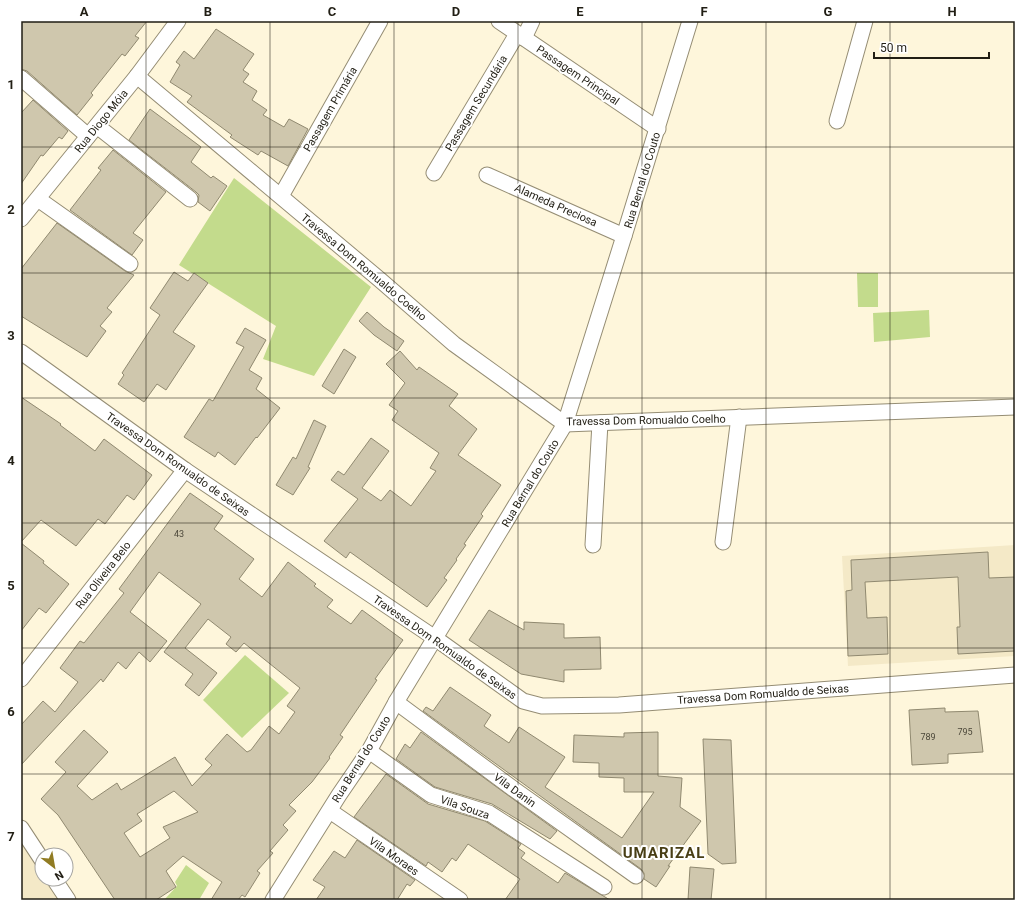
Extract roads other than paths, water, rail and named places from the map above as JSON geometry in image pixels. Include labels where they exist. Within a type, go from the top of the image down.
[{"type":"street","name":"Rua Diogo Móia","points":[[21,219],[137,76],[178,21]]},
{"type":"street","name":"Passagem Primária","points":[[281,196],[380,21]]},
{"type":"street","name":"Passagem Principal","points":[[498,21],[658,129]]},
{"type":"street","name":"Passagem Secundária","points":[[434,173],[520,36],[532,21]]},
{"type":"street","name":"Rua Bernal do Couto","points":[[273,900],[369,751],[396,702],[565,424],[658,129],[690,21]]},
{"type":"street","points":[[837,121],[865,21]]},
{"type":"street","name":"Travessa Dom Romualdo Coelho","points":[[137,76],[281,196],[454,344],[565,424],[1015,407]]},
{"type":"street","points":[[21,78],[190,200]]},
{"type":"street","name":"Alameda Preciosa","points":[[487,175],[624,236]]},
{"type":"street","points":[[38,199],[130,264]]},
{"type":"street","name":"Travessa Dom Romualdo de Seixas","points":[[21,352],[185,470],[435,638],[523,701],[542,706],[619,705],[1015,675]]},
{"type":"street","points":[[723,542],[739,417]]},
{"type":"street","points":[[593,545],[600,423]]},
{"type":"street","name":"Rua Oliveira Belo","points":[[21,679],[185,470]]},
{"type":"street","name":"Vila Danin","points":[[396,702],[515,790],[636,876]]},
{"type":"street","name":"Vila Souza","points":[[369,751],[431,795],[489,813],[604,887]]},
{"type":"street","name":"Vila Moraes","points":[[330,810],[460,900]]},
{"type":"street","points":[[21,828],[34,848]]},
{"type":"street","points":[[59,887],[68,900]]},
{"type":"district","name":"UMARIZAL","points":[[664,853]]}]
